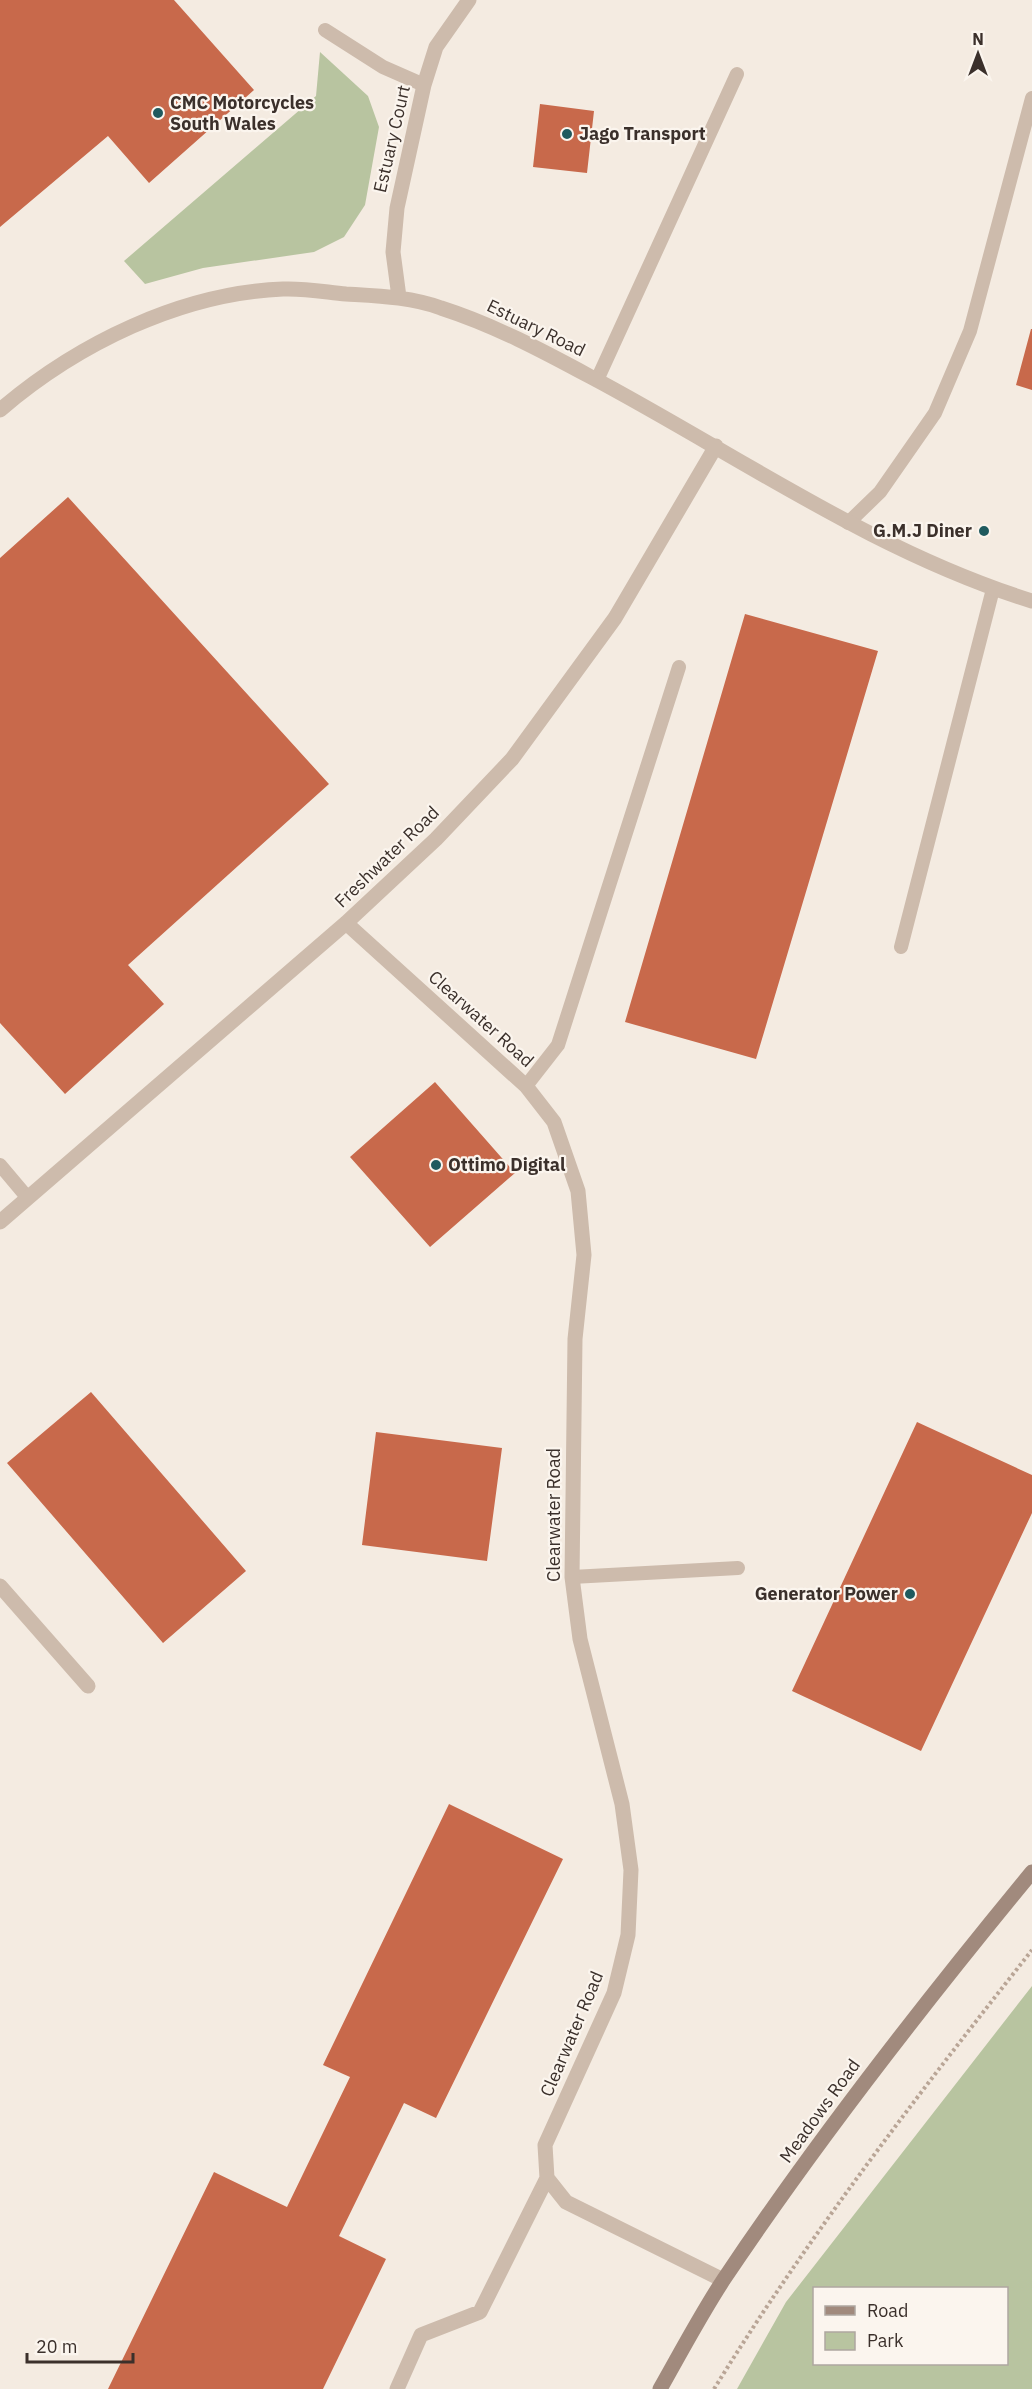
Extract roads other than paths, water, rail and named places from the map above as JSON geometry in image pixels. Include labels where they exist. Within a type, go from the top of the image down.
[{"type":"street","name":"Estuary Court","points":[[399,297],[393,252],[397,208],[424,85],[436,47],[470,0]]},
{"type":"street","name":"Estuary Road","points":[[0,410],[72,358],[145,320],[219,297],[284,289],[399,297],[439,307],[488,326],[597,380],[848,522],[993,589],[1032,601]]},
{"type":"street","name":"Freshwater Road","points":[[0,1222],[346,923],[436,839],[512,759],[615,618],[716,446]]},
{"type":"street","name":"Clearwater Road","points":[[346,923],[526,1086],[554,1122],[578,1191],[584,1255],[575,1339],[572,1577],[580,1639],[622,1804],[631,1870],[628,1935],[614,1993],[545,2145],[547,2178]]},
{"type":"street","points":[[0,1586],[88,1686]]},
{"type":"street","name":"Meadows Road","points":[[660,2389],[723,2280],[819,2143],[942,1980],[1032,1872]]},
{"type":"street","points":[[397,2389],[421,2335],[480,2312],[547,2178],[566,2202],[723,2280]]},
{"type":"lane","points":[[325,30],[383,67],[424,85]]},
{"type":"lane","points":[[597,380],[737,74]]},
{"type":"lane","points":[[848,522],[880,492],[935,413],[970,331],[1032,98]]},
{"type":"lane","points":[[901,947],[993,589]]},
{"type":"lane","points":[[526,1086],[558,1045],[679,667]]},
{"type":"lane","points":[[0,1165],[27,1197]]},
{"type":"lane","points":[[572,1577],[738,1568]]},
{"type":"place","name":"CMC Motorcycles South Wales","points":[[158,113]]},
{"type":"place","name":"Jago Transport","points":[[567,134]]},
{"type":"place","name":"G.M.J Diner","points":[[984,531]]},
{"type":"place","name":"Ottimo Digital","points":[[436,1165]]},
{"type":"place","name":"Generator Power","points":[[910,1594]]}]
